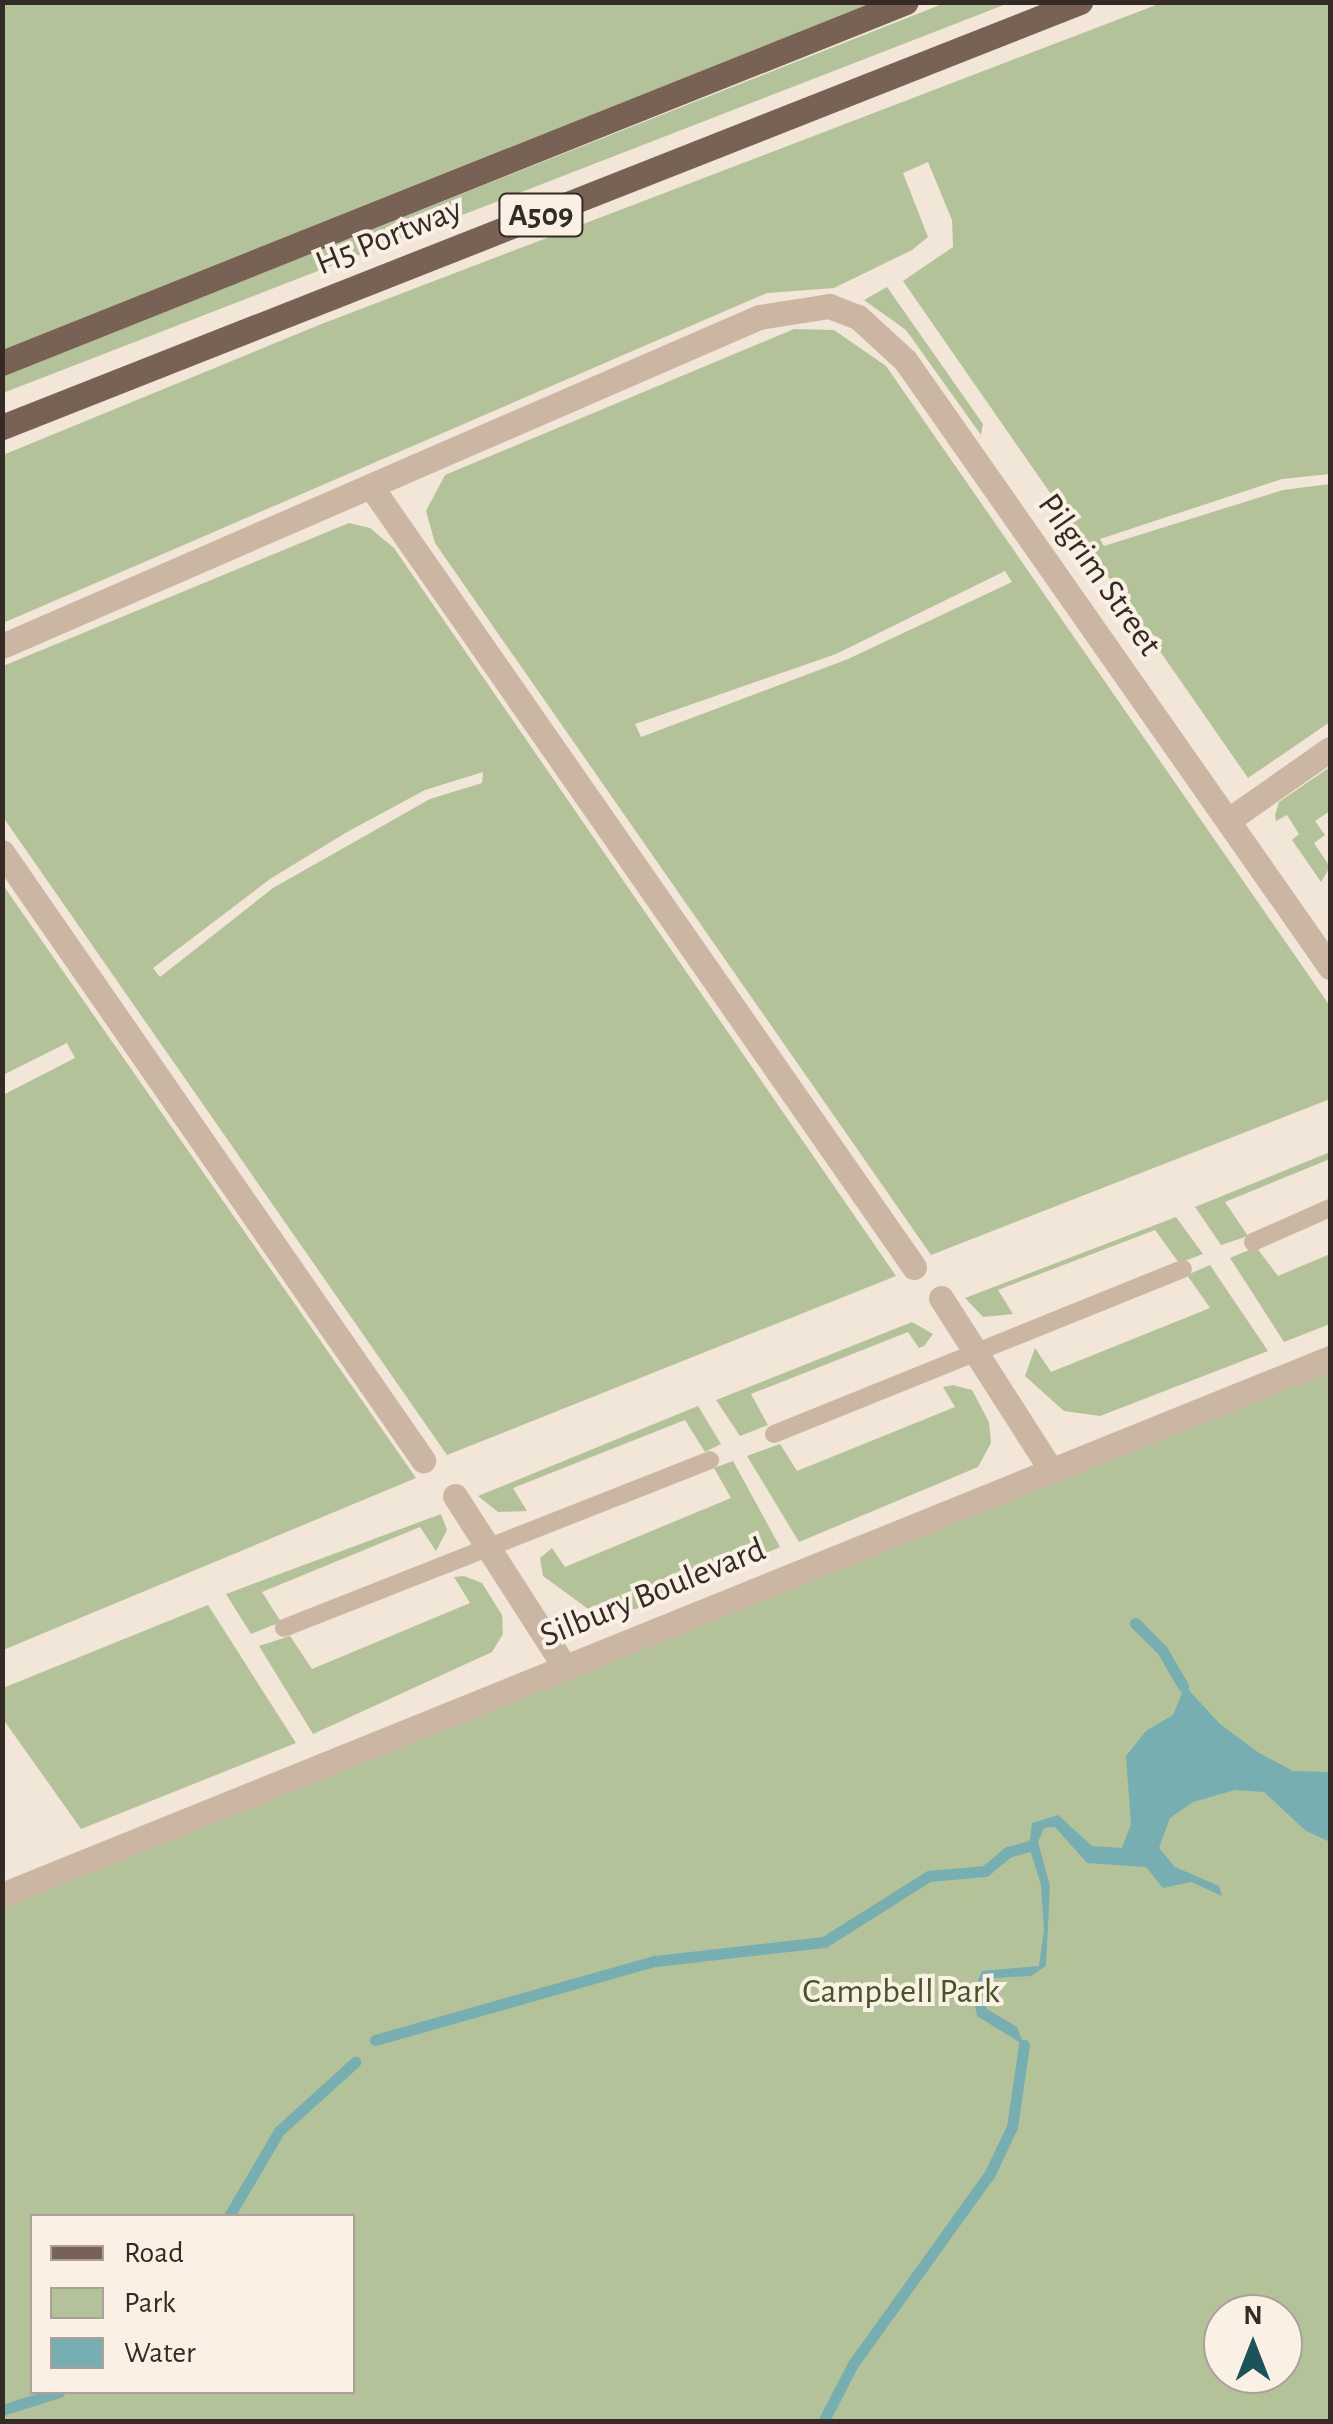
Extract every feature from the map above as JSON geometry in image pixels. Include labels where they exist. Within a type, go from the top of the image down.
[{"type":"main road","name":"H5 Portway","points":[[2,363],[906,2]]},
{"type":"main road","name":"H5 Portway","points":[[2,427],[1080,2]]},
{"type":"street","name":"Pilgrim Street","points":[[2,646],[759,317],[829,306],[883,337],[1230,819],[1330,966]]},
{"type":"street","points":[[372,488],[914,1268]]},
{"type":"street","points":[[1230,819],[1330,749]]},
{"type":"street","points":[[2,852],[423,1460]]},
{"type":"street","points":[[941,1298],[1052,1470]]},
{"type":"street","name":"Silbury Boulevard","points":[[2,1894],[1330,1358]]},
{"type":"street","points":[[455,1496],[564,1666]]},
{"type":"lane","points":[[1253,1242],[1330,1208]]},
{"type":"lane","points":[[774,1434],[978,1356],[1183,1269]]},
{"type":"lane","points":[[284,1628],[710,1460]]},
{"type":"green space","points":[[1164,2],[1330,3],[1330,474],[1282,479],[1100,539],[1104,546],[1283,490],[1330,484],[1330,722],[1248,778],[903,281],[953,247],[952,220],[928,162],[903,173],[928,237],[912,250],[834,288],[767,293],[3,623],[3,455],[319,325]]},
{"type":"green space","points":[[2,3],[908,3],[3,363]]},
{"type":"green space","points":[[945,3],[1009,3],[3,393],[3,375]]},
{"type":"green space","points":[[887,287],[983,424],[981,435],[906,330],[864,300]]},
{"type":"green space","points":[[794,329],[834,330],[886,366],[1330,1006],[1330,1099],[931,1255],[435,543],[426,511],[445,475]],"holes":[[[1005,571],[1012,582],[848,659],[641,737],[635,724],[836,654]]]},
{"type":"green space","points":[[349,523],[370,528],[394,548],[896,1276],[447,1455],[3,817],[3,666]],"holes":[[[483,772],[482,783],[430,799],[273,888],[160,977],[153,968],[270,879],[347,832],[425,790]]]},
{"type":"green space","points":[[1330,767],[1330,811],[1315,821],[1325,835],[1314,843],[1330,867],[1321,882],[1292,840],[1299,834],[1287,815],[1276,821],[1275,815],[1279,802]]},
{"type":"green space","points":[[3,885],[416,1478],[3,1650],[3,1095],[75,1058],[67,1043],[3,1075]]},
{"type":"green space","points":[[1330,1152],[1330,1159],[1225,1202],[1248,1236],[1221,1245],[1195,1207]]},
{"type":"green space","points":[[1176,1217],[1203,1254],[1179,1263],[1155,1230],[998,1290],[1013,1314],[983,1317],[965,1298]]},
{"type":"green space","points":[[1256,1247],[1278,1276],[1330,1254],[1330,1324],[1284,1342],[1230,1258]]},
{"type":"green space","points":[[1210,1265],[1268,1351],[1100,1416],[1064,1411],[1025,1376],[1035,1348],[1051,1372],[1210,1308],[1187,1275]]},
{"type":"green space","points":[[912,1322],[933,1334],[924,1346],[919,1348],[908,1332],[751,1394],[768,1425],[740,1436],[716,1400]]},
{"type":"green space","name":"Campbell Park","points":[[1330,1358],[1330,2421],[3,2421],[3,1895]]},
{"type":"green space","points":[[953,1385],[972,1390],[989,1422],[991,1443],[978,1467],[799,1542],[747,1456],[780,1444],[797,1471],[955,1407],[943,1387]]},
{"type":"green space","points":[[698,1406],[721,1444],[705,1452],[685,1420],[513,1488],[527,1511],[498,1512],[478,1496]]},
{"type":"green space","points":[[733,1461],[780,1547],[636,1609],[591,1611],[543,1576],[540,1558],[552,1548],[565,1567],[731,1498],[714,1468]]},
{"type":"green space","points":[[441,1514],[447,1530],[436,1551],[420,1527],[262,1592],[281,1622],[251,1634],[226,1594]]},
{"type":"green space","points":[[464,1576],[482,1583],[502,1615],[503,1634],[492,1652],[313,1734],[259,1646],[290,1636],[312,1669],[470,1603],[454,1577]]},
{"type":"green space","points":[[208,1605],[296,1743],[81,1829],[3,1719],[3,1688]]},
{"type":"water","points":[[1185,1686],[1220,1724],[1259,1753],[1293,1771],[1330,1772],[1330,1842],[1306,1831],[1264,1792],[1235,1790],[1193,1802],[1170,1818],[1159,1848],[1175,1867],[1219,1886],[1222,1896],[1191,1882],[1163,1888],[1146,1867],[1087,1863],[1055,1827],[1044,1828],[1038,1842],[1050,1886],[1046,1966],[1031,1976],[994,1978],[982,1997],[987,2009],[1017,2027],[1024,2045],[977,2016],[973,1992],[982,1971],[1039,1966],[1044,1930],[1041,1885],[1029,1846],[1032,1823],[1058,1815],[1092,1846],[1122,1848],[1131,1824],[1126,1756],[1146,1731],[1173,1715]]},
{"type":"waterway","points":[[1135,1623],[1162,1650],[1183,1686]]},
{"type":"waterway","points":[[375,2040],[655,1961],[824,1942],[929,1876],[985,1871],[1008,1852],[1029,1846]]},
{"type":"waterway","points":[[823,2422],[853,2364],[989,2175],[1012,2127],[1024,2045]]},
{"type":"waterway","points":[[230,2214],[279,2131],[355,2062]]},
{"type":"waterway","points":[[2,2410],[53,2394]]}]
